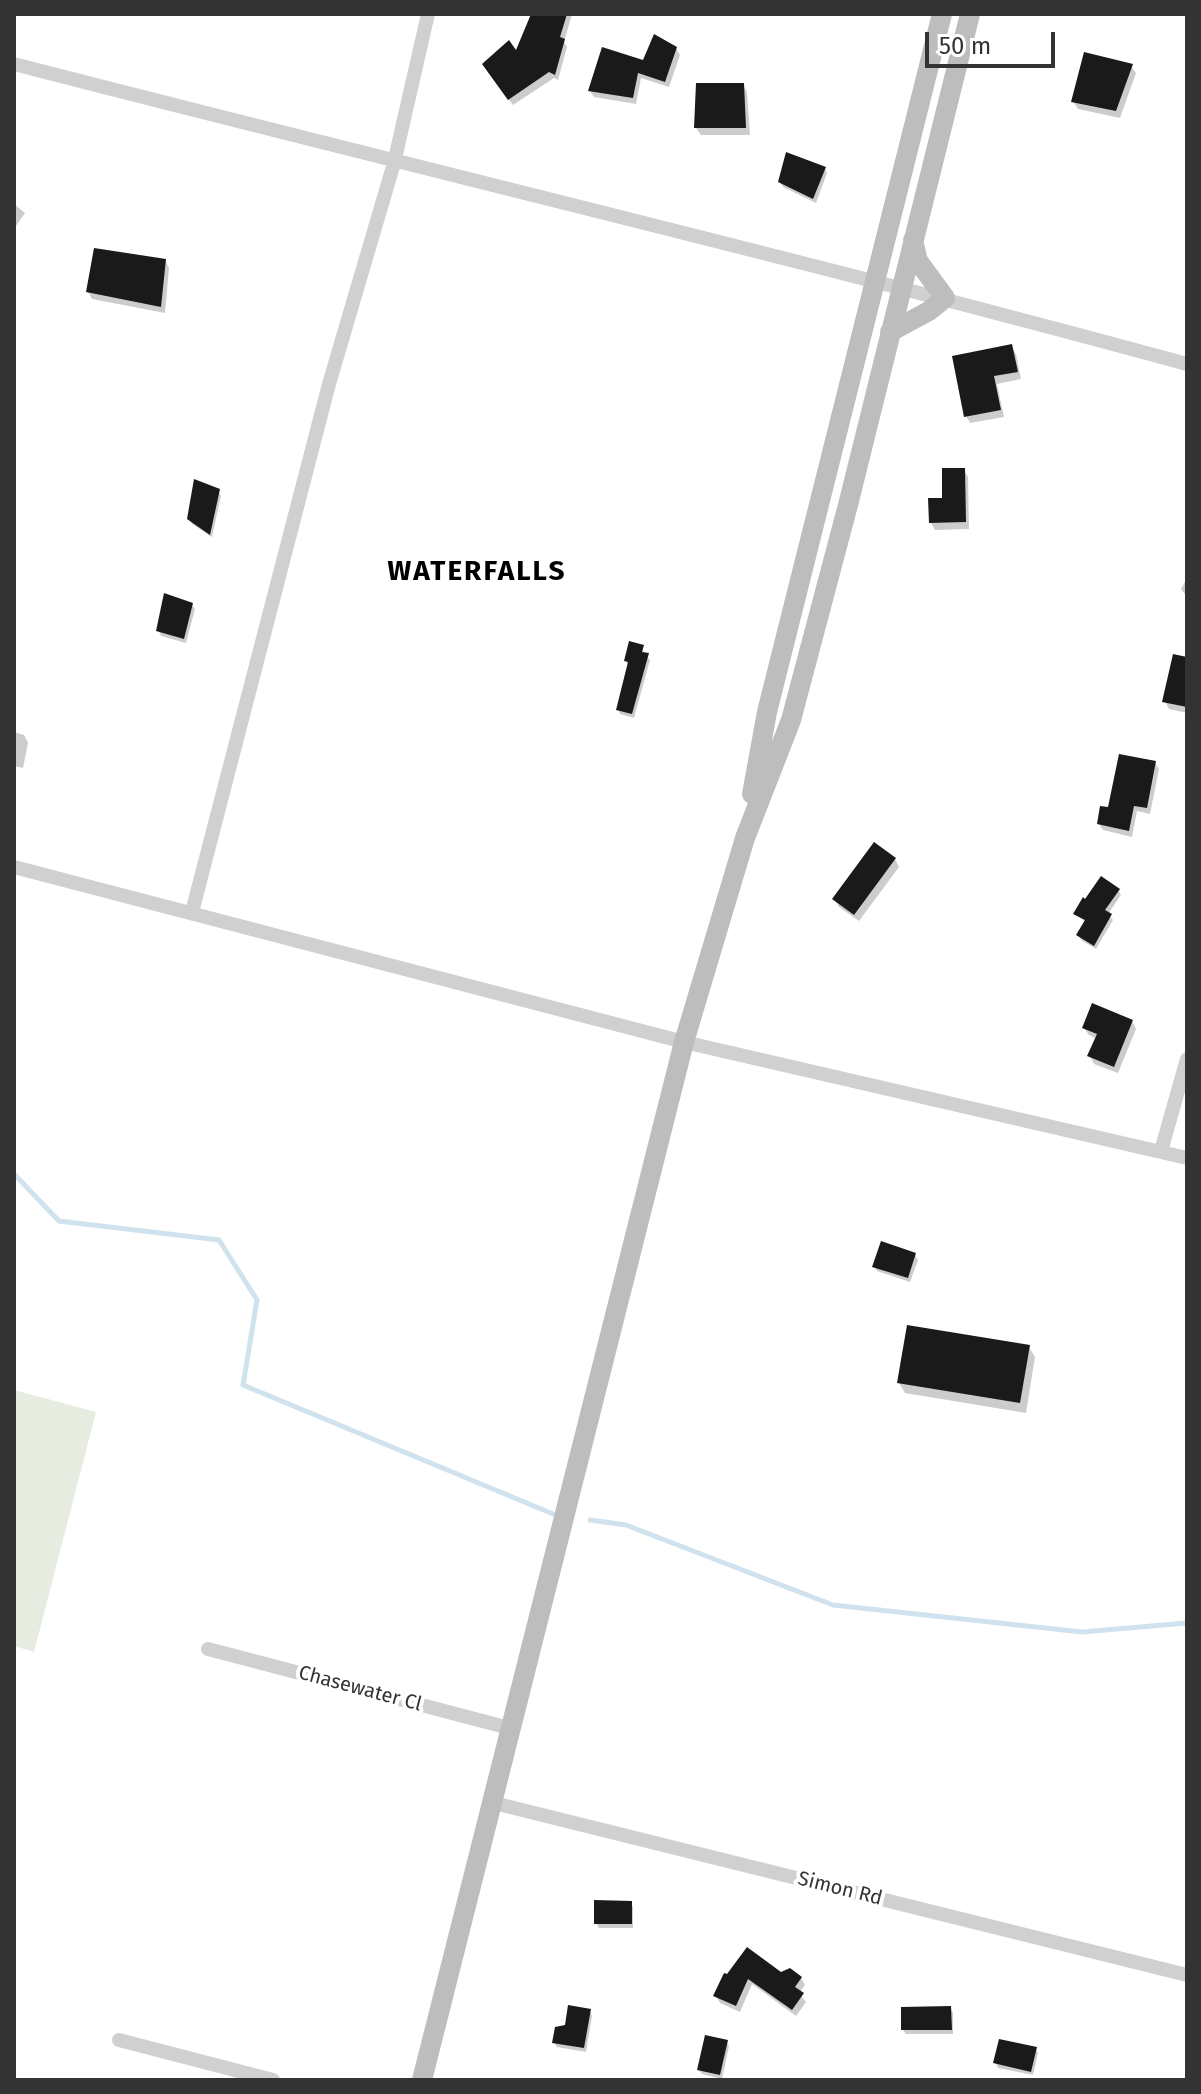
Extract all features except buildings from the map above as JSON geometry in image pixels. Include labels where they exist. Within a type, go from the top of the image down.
[{"type":"street","points":[[192,912],[329,384],[394,163],[428,14]]},
{"type":"street","points":[[745,838],[767,712],[942,14]]},
{"type":"street","points":[[422,2080],[684,1042],[745,838],[791,720],[848,505],[970,14]]},
{"type":"street","points":[[14,64],[394,163],[945,298],[1187,364]]},
{"type":"street","points":[[913,239],[918,261],[945,298]]},
{"type":"street","points":[[890,332],[929,311],[945,298]]},
{"type":"street","points":[[14,867],[684,1042],[1187,1158]]},
{"type":"street","points":[[1161,1151],[1187,1059]]},
{"type":"street","name":"Chasewater Cl","points":[[208,1649],[513,1729]]},
{"type":"street","name":"Simon Rd","points":[[494,1803],[1187,1975]]},
{"type":"street","points":[[119,2040],[273,2080]]},
{"type":"shaded area","points":[[14,1390],[96,1412],[34,1652],[14,1646]]},
{"type":"waterway","points":[[14,1174],[59,1221],[219,1240],[257,1300],[243,1385],[558,1516]]},
{"type":"waterway","points":[[590,1520],[626,1525],[833,1605],[1082,1632],[1187,1623]]},
{"type":"district","name":"WATERFALLS","points":[[477,572]]}]
